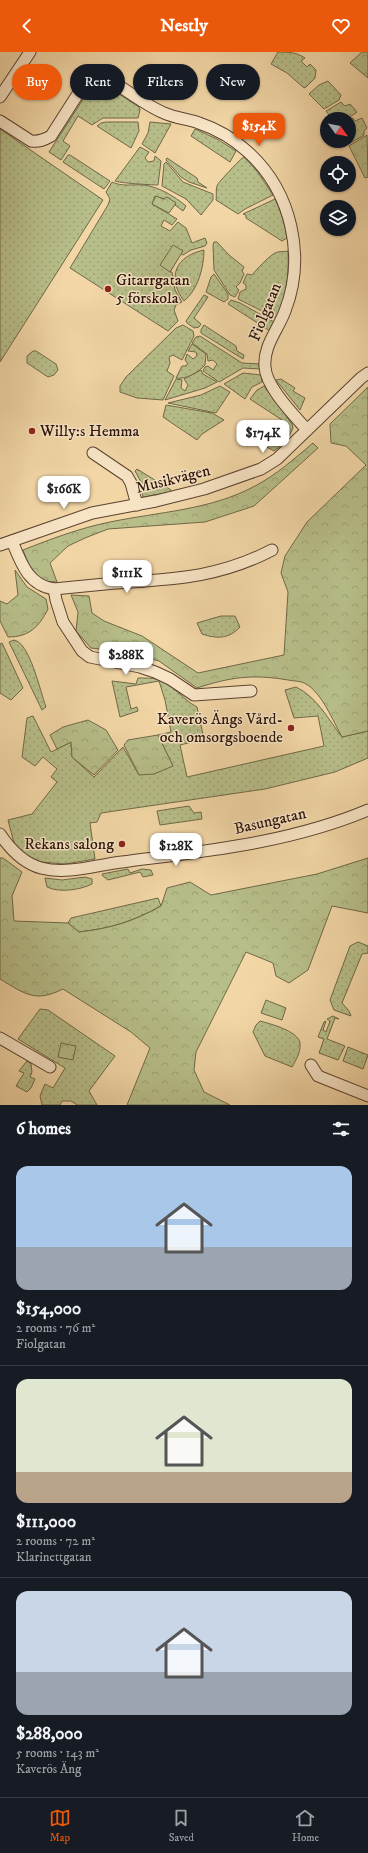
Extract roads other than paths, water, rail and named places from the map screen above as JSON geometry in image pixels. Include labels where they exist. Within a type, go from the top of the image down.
[{"type":"street","points":[[0,97],[30,52]]},
{"type":"street","name":"Fiolgatan","points":[[0,121],[31,141],[36,142],[46,139],[51,136],[83,86],[90,80],[100,76],[110,80],[165,114],[211,127],[237,143],[261,165],[280,195],[290,220],[296,266],[289,302],[265,356],[266,372],[273,387],[306,430]]},
{"type":"street","name":"Musikvägen","points":[[0,545],[92,513],[137,505],[204,489],[261,469],[277,459],[368,373]]},
{"type":"street","points":[[93,452],[127,476],[131,483],[137,505]]},
{"type":"street","points":[[12,540],[20,561],[30,578],[46,588],[54,589],[198,576],[250,561],[272,550]]},
{"type":"street","points":[[54,589],[63,622],[82,651],[90,658],[140,667],[155,672],[170,679],[194,695],[251,691]]},
{"type":"street","name":"Basungatan","points":[[0,834],[18,857],[29,864],[42,869],[78,870],[109,863],[183,855],[244,844],[292,834],[354,816],[368,810]]},
{"type":"street","points":[[0,1038],[50,1067]]},
{"type":"street","points":[[310,1065],[318,1076],[368,1096]]},
{"type":"place","name":"Gitarrgatan 5 förskola","points":[[108,289]]},
{"type":"place","name":"Willy:s Hemma","points":[[32,431]]},
{"type":"place","name":"Kaverös Ängs Vård- och omsorgsboende","points":[[291,728]]},
{"type":"place","name":"Rekans salong","points":[[122,844]]}]
